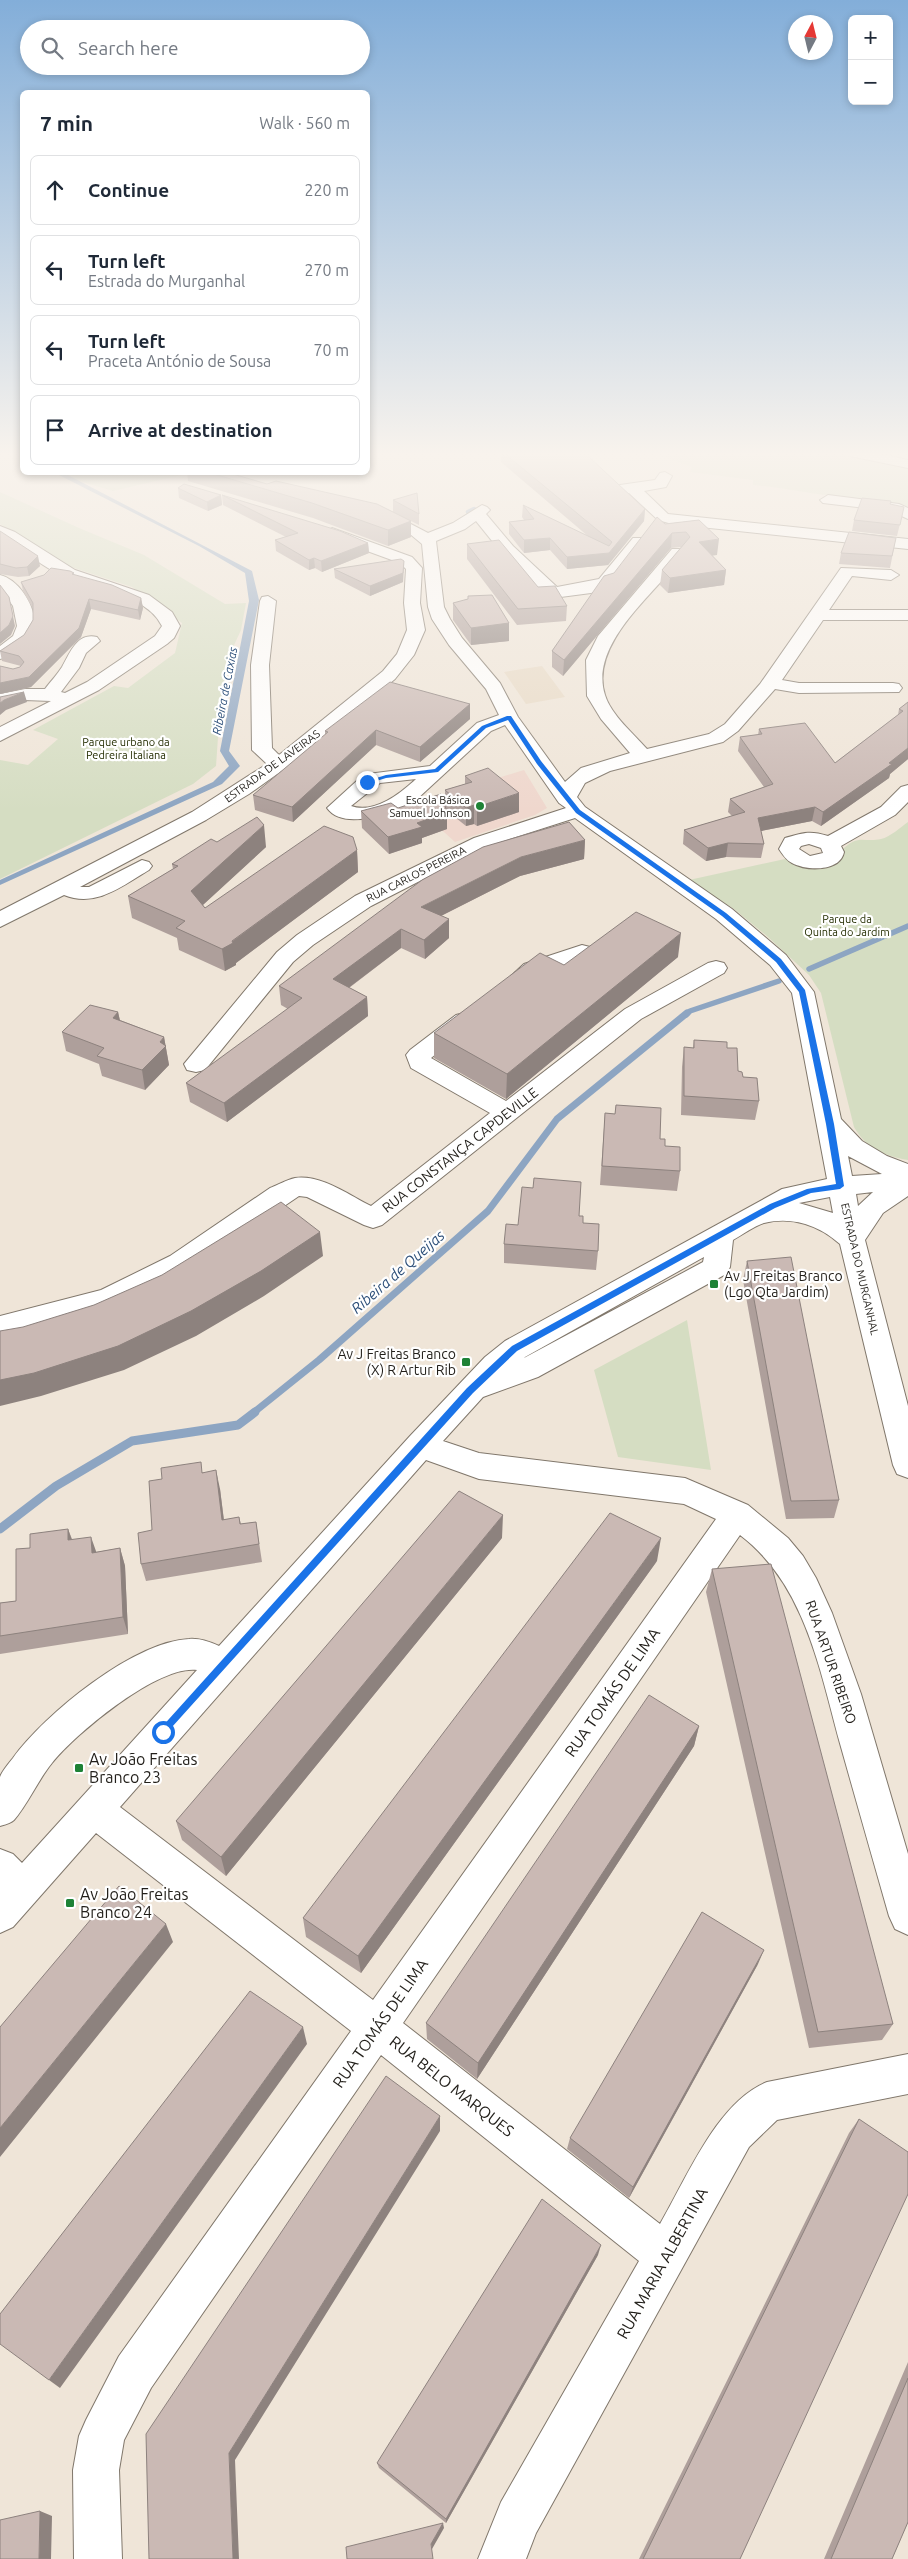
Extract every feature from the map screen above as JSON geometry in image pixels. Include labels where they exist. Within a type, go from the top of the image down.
[{"type":"main road","points":[[0,700],[22,695],[58,693],[93,686],[168,634],[171,626],[168,616],[157,607],[125,592],[64,572]]},
{"type":"main road","name":"ESTRADA DE LAVEIRAS","points":[[0,920],[62,887],[80,894],[94,892],[195,838],[199,828],[192,820],[242,790],[278,764],[389,675],[405,655],[416,630],[412,602],[422,572]]},
{"type":"main road","name":"ESTRADA DO MURGANHAL","points":[[424,572],[441,619],[456,641],[494,687],[509,717],[539,762],[572,805],[724,914],[778,960],[802,992],[852,1240],[908,1465]]},
{"type":"main road","points":[[531,572],[553,593],[591,588],[605,583],[611,572]]},
{"type":"main road","points":[[643,757],[608,715],[596,696],[594,681],[595,660],[604,640],[661,572]]},
{"type":"main road","points":[[539,762],[593,768],[697,744],[728,731],[770,683],[846,572]]},
{"type":"main road","points":[[863,572],[891,575]]},
{"type":"main road","points":[[2,582],[25,585]]},
{"type":"main road","points":[[2,582],[20,603],[26,626],[20,639],[3,664]]},
{"type":"main road","points":[[268,601],[260,665],[262,750],[278,764]]},
{"type":"main road","points":[[816,614],[838,616],[908,615]]},
{"type":"main road","points":[[0,735],[58,693],[79,650],[91,641]]},
{"type":"main road","points":[[37,679],[58,693]]},
{"type":"main road","points":[[770,683],[799,688],[893,688]]},
{"type":"main road","points":[[436,771],[484,727],[509,717]]},
{"type":"main road","points":[[572,805],[577,779],[593,768]]},
{"type":"main road","points":[[829,844],[888,811],[908,791]]},
{"type":"main road","name":"RUA CARLOS PEREIRA","points":[[196,1064],[285,957],[305,940],[363,901],[481,842],[572,805]]},
{"type":"main road","points":[[502,992],[532,968],[582,952]]},
{"type":"main road","name":"RUA CONSTANÇA CAPDEVILLE","points":[[0,1327],[109,1299],[180,1263],[279,1195],[296,1186],[312,1188],[374,1218],[633,1014],[716,968]]},
{"type":"main road","points":[[479,1009],[418,1055],[420,1062],[508,1113]]},
{"type":"main road","points":[[830,1124],[853,1148],[878,1162],[908,1174]]},
{"type":"main road","points":[[7,1890],[94,1809],[470,1391],[528,1369],[716,1267],[720,1235],[792,1196],[809,1190],[908,1181]]},
{"type":"main road","points":[[756,1215],[797,1212],[816,1216],[838,1225],[852,1240],[866,1213],[885,1195],[908,1185]]},
{"type":"main road","name":"RUA ARTUR RIBEIRO","points":[[421,1445],[459,1462],[479,1466],[685,1491],[714,1501],[737,1514],[778,1549],[805,1586],[836,1668],[908,1916]]},
{"type":"main road","name":"RUA TOMÁS DE LIMA","points":[[98,2559],[96,2470],[102,2436],[135,2372],[737,1514]]},
{"type":"main road","points":[[0,1809],[21,1774],[48,1742],[77,1716],[122,1684],[166,1658],[188,1654],[205,1655],[226,1664]]},
{"type":"main road","name":"RUA BELO MARQUES","points":[[94,1809],[377,2027],[666,2255]]},
{"type":"main road","name":"RUA MARIA ALBERTINA","points":[[502,2559],[518,2519],[735,2133],[752,2114],[767,2102],[864,2081],[908,2074]]},
{"type":"shaded area","points":[[542,666],[565,697],[526,704],[504,672]]},
{"type":"shaded area","name":"Escola Básica Samuel Johnson","points":[[524,770],[547,808],[535,815],[455,842],[413,804]]},
{"type":"green space","name":"Parque urbano da Pedreira Italiana","points":[[88,572],[173,572],[225,604],[246,603],[241,630],[229,656],[220,709],[216,766],[193,784],[0,879],[0,760],[28,765],[58,739],[33,730],[114,686],[128,688],[175,653],[182,623],[132,587]]},
{"type":"green space","name":"Parque da Quinta do Jardim","points":[[908,822],[908,1160],[876,1150],[864,1140],[854,1127],[821,993],[809,975],[734,909],[689,880],[785,859],[796,864],[841,851],[847,845],[857,840],[884,838]]},
{"type":"green space","points":[[687,1320],[711,1470],[618,1457],[594,1370]]},
{"type":"water","points":[[252,572],[259,600],[229,751],[240,766],[222,784],[0,885],[0,880],[213,782],[229,766],[220,751],[249,601],[245,573]]},
{"type":"building","points":[[47,572],[73,572],[72,574],[112,585],[141,598],[138,610],[89,599],[79,628],[29,677],[0,683],[0,666],[13,669],[20,667],[24,662],[19,656],[0,651],[24,635],[33,620],[33,603],[21,582],[44,575]]},
{"type":"building","points":[[341,572],[403,572],[403,573],[370,586]]},
{"type":"building","points":[[489,572],[526,572],[538,587],[555,586],[567,606],[518,609]]},
{"type":"building","points":[[638,572],[564,660],[552,651],[604,576],[614,573]]},
{"type":"building","points":[[664,572],[709,572],[670,578]]},
{"type":"building","points":[[0,585],[9,597],[13,616],[9,625],[0,633]]},
{"type":"building","points":[[492,595],[509,623],[471,628],[453,603],[468,599],[468,596]]},
{"type":"building","points":[[390,682],[470,704],[420,747],[376,730],[292,807],[253,795],[328,732],[325,731]]},
{"type":"building","points":[[24,692],[4,700],[0,703],[0,697]]},
{"type":"building","points":[[908,702],[908,748],[889,763],[892,764],[823,812],[815,807],[758,818],[764,844],[728,843],[708,848],[684,830],[745,812],[730,799],[773,784],[740,737],[762,734],[759,729],[805,723],[835,763],[903,711],[899,709]]},
{"type":"building","points":[[488,768],[519,793],[477,807],[474,805],[466,808],[445,790],[472,782],[465,776]]},
{"type":"building","points":[[441,794],[447,812],[417,823],[422,827],[388,837],[361,811],[391,803],[398,808]]},
{"type":"building","points":[[257,817],[264,825],[191,891],[205,908],[324,826],[353,837],[357,850],[232,941],[233,943],[222,949],[176,928],[185,921],[128,896],[178,866],[172,864],[211,839],[217,842]]},
{"type":"building","points":[[569,822],[585,840],[521,857],[421,907],[449,919],[424,940],[401,929],[333,979],[367,997],[224,1103],[186,1083],[302,998],[279,986],[422,880],[483,847]]},
{"type":"building","points":[[636,912],[681,933],[507,1074],[434,1033],[540,953],[564,965]]},
{"type":"building","points":[[90,1005],[118,1012],[113,1018],[164,1037],[160,1042],[166,1046],[142,1070],[97,1056],[104,1048],[62,1032]]},
{"type":"building","points":[[694,1040],[727,1042],[727,1048],[737,1048],[738,1071],[742,1072],[743,1077],[757,1078],[759,1101],[684,1096],[684,1047],[694,1048]]},
{"type":"building","points":[[616,1105],[661,1108],[660,1139],[665,1139],[665,1146],[680,1147],[680,1171],[602,1166],[605,1113],[615,1114]]},
{"type":"building","points":[[534,1178],[581,1182],[579,1216],[583,1216],[583,1223],[599,1224],[598,1251],[504,1244],[506,1224],[518,1225],[522,1187],[533,1188]]},
{"type":"building","points":[[281,1202],[320,1232],[261,1271],[191,1311],[118,1346],[34,1373],[0,1380],[0,1331],[23,1327],[94,1305],[162,1275]]},
{"type":"building","points":[[791,1257],[839,1500],[791,1501],[747,1261]]},
{"type":"building","points":[[201,1462],[202,1473],[216,1470],[222,1520],[239,1517],[240,1524],[256,1522],[259,1544],[141,1564],[138,1533],[152,1530],[149,1481],[162,1479],[161,1468]]},
{"type":"building","points":[[459,1491],[503,1515],[221,1857],[176,1821]]},
{"type":"building","points":[[610,1513],[661,1538],[358,1956],[303,1918]]},
{"type":"building","points":[[68,1529],[68,1540],[91,1537],[92,1553],[120,1548],[123,1617],[0,1636],[0,1603],[16,1601],[16,1549],[30,1548],[30,1534]]},
{"type":"building","points":[[771,1564],[893,2024],[818,2032],[712,1569]]},
{"type":"building","points":[[649,1695],[699,1726],[478,2063],[426,2023]]},
{"type":"building","points":[[119,1886],[166,1924],[0,2128],[0,2027]]},
{"type":"building","points":[[702,1912],[764,1950],[633,2187],[570,2138]]},
{"type":"building","points":[[250,1991],[303,2027],[49,2380],[0,2344],[0,2314]]},
{"type":"building","points":[[386,2076],[440,2116],[229,2453],[233,2559],[149,2559],[146,2434]]},
{"type":"building","points":[[859,2119],[908,2152],[908,2194],[740,2559],[643,2559]]},
{"type":"building","points":[[542,2199],[601,2245],[446,2519],[377,2463]]},
{"type":"building","points":[[908,2378],[908,2522],[892,2559],[831,2559]]},
{"type":"building","points":[[40,2511],[39,2559],[0,2559],[0,2520]]},
{"type":"building","points":[[443,2523],[431,2544],[433,2559],[347,2559],[346,2547]]},
{"type":"waterway","name":"Ribeira de Queijas","points":[[809,969],[908,926]]},
{"type":"waterway","name":"Ribeira de Queijas","points":[[686,1015],[690,1011],[779,981]]},
{"type":"waterway","name":"Ribeira de Queijas","points":[[253,1413],[319,1360],[488,1211],[557,1119],[687,1013]]},
{"type":"waterway","name":"Ribeira de Queijas","points":[[0,1529],[56,1486],[132,1441],[238,1425],[255,1412]]},
{"type":"place","name":"Escola Básica Samuel Johnson","points":[[480,806]]},
{"type":"place","name":"Av J Freitas Branco (Lgo Qta Jardim)","points":[[714,1284]]},
{"type":"place","name":"Av J Freitas Branco (X) R Artur Rib","points":[[466,1362]]},
{"type":"place","name":"Av João Freitas Branco 23","points":[[79,1768]]},
{"type":"place","name":"Av João Freitas Branco 24","points":[[70,1903]]},
{"type":"route","points":[[163,1732],[470,1391],[495,1365],[514,1349],[772,1206],[809,1190],[840,1186],[830,1124],[802,992],[778,960],[724,914],[578,811],[566,799],[522,739],[509,717],[484,727],[436,771],[375,778],[367,782]]},
{"type":"water label","name":"Ribeira de Caxias","points":[[225,691]]}]
